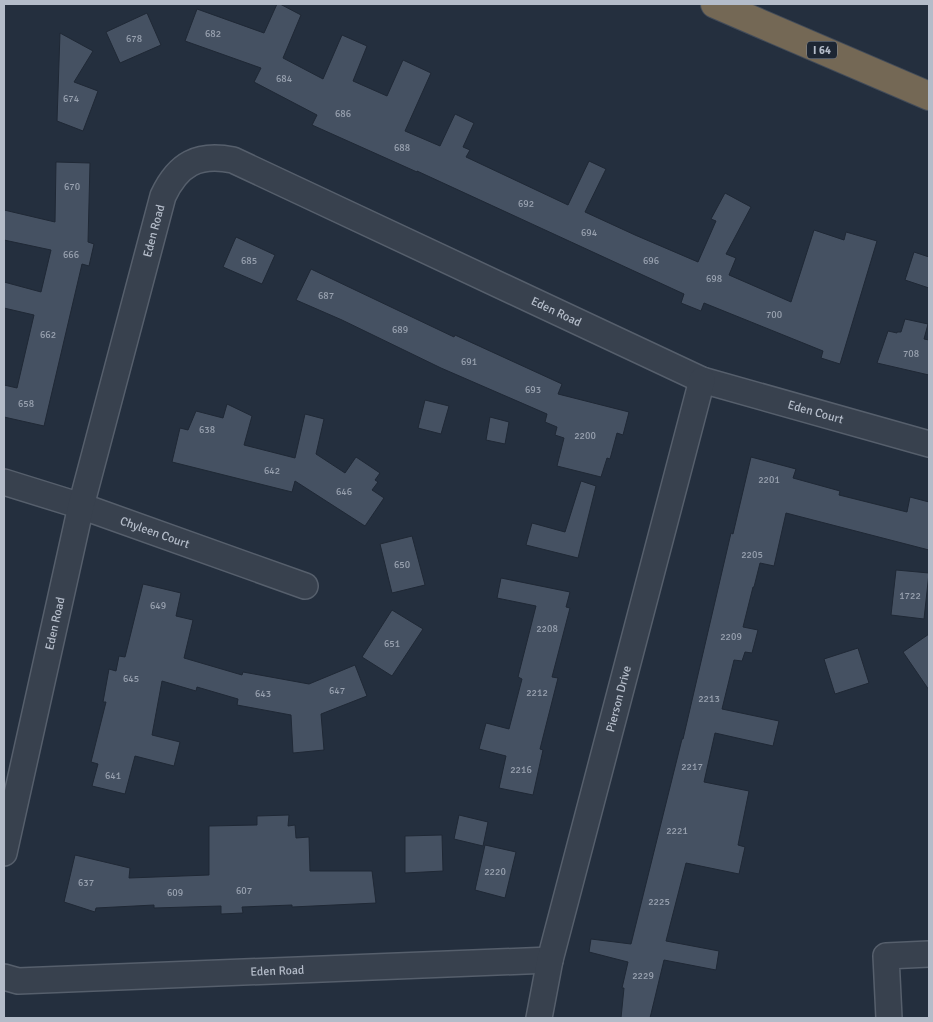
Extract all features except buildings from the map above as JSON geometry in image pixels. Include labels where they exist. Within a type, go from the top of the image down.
[{"type":"highway","name":"I 64","points":[[715,4],[929,96]]},
{"type":"street","name":"Eden Road","points":[[4,853],[81,506],[163,196],[170,182],[186,166],[195,160],[215,156],[232,160],[702,380]]},
{"type":"street","name":"Eden Court","points":[[702,380],[929,444]]},
{"type":"street","name":"Pierson Drive","points":[[539,1018],[550,960],[702,380]]},
{"type":"street","name":"Chyleen Court","points":[[4,482],[81,506],[305,586]]},
{"type":"street","points":[[889,1018],[886,956],[929,954]]},
{"type":"street","name":"Eden Road","points":[[4,977],[18,981],[550,960]]}]
